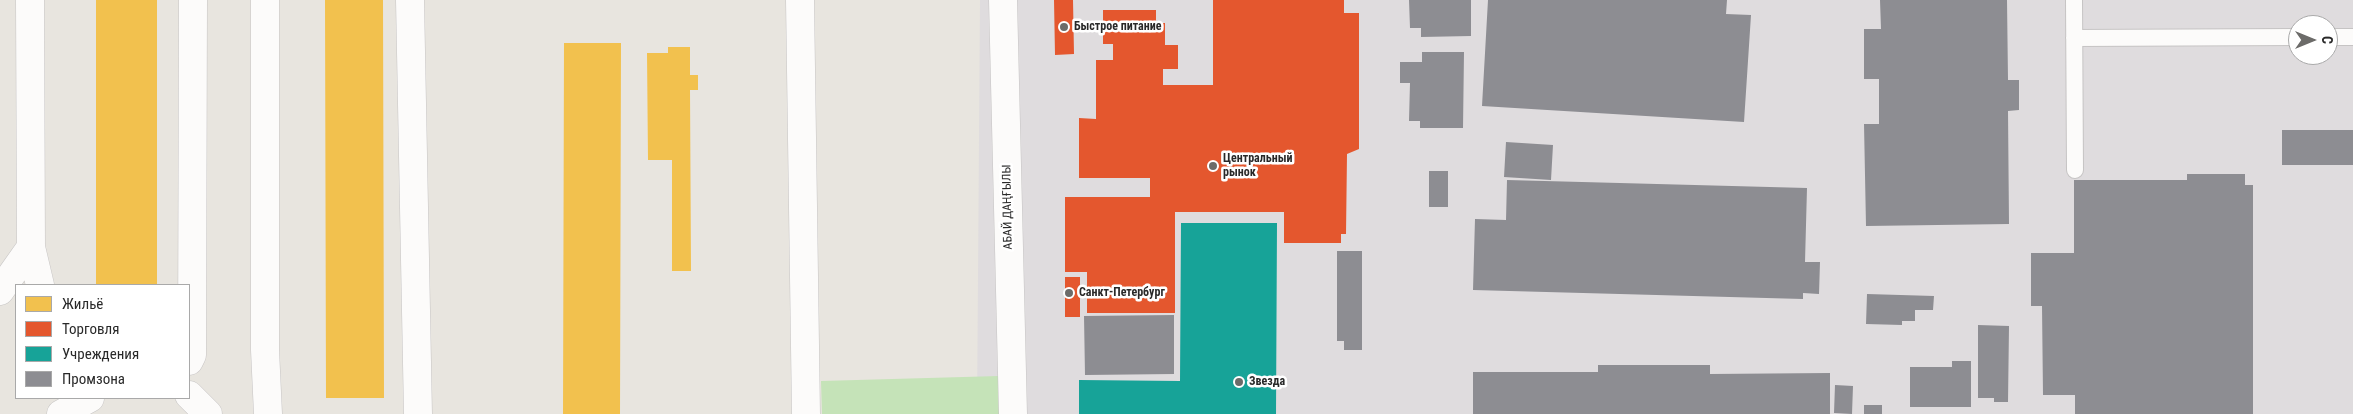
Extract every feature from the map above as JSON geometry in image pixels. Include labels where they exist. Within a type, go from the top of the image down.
[{"type":"street","points":[[30,0],[31,247],[40,284]]},
{"type":"street","points":[[190,356],[192,345],[193,0]]},
{"type":"street","points":[[265,0],[265,350],[268,414]]},
{"type":"street","points":[[410,0],[418,414]]},
{"type":"street","points":[[800,0],[806,414]]},
{"type":"street","name":"АБАЙ ДАҢҒЫЛЫ","points":[[1003,0],[1013,414]]},
{"type":"street","points":[[0,291],[31,247]]},
{"type":"street","points":[[190,395],[208,414]]},
{"type":"street","points":[[61,414],[88,399]]},
{"type":"lane","points":[[2074,0],[2075,170]]},
{"type":"lane","points":[[2074,38],[2288,37]]},
{"type":"lane","points":[[2338,37],[2353,37]]},
{"type":"shaded area","points":[[980,0],[2353,0],[2353,414],[977,414]]},
{"type":"green space","points":[[999,376],[999,414],[822,414],[821,381]]},
{"type":"building: Жильё","points":[[96,0],[157,0],[157,284],[96,284]]},
{"type":"building: Жильё","points":[[325,0],[383,0],[384,398],[326,398]]},
{"type":"building: Жильё","points":[[564,43],[621,43],[620,414],[563,414]]},
{"type":"building: Жильё","points":[[668,47],[690,47],[690,75],[698,75],[698,90],[690,90],[691,271],[672,271],[672,160],[648,160],[647,53],[668,53]]},
{"type":"building: Торговля","name":"Быстрое питание","points":[[1054,0],[1073,0],[1074,54],[1055,55]]},
{"type":"building: Торговля","name":"Центральный рынок","points":[[1213,0],[1344,0],[1344,13],[1359,13],[1359,149],[1347,154],[1346,234],[1341,234],[1341,243],[1284,243],[1284,212],[1175,212],[1175,313],[1087,313],[1087,272],[1065,272],[1065,197],[1150,197],[1150,178],[1079,178],[1079,118],[1096,119],[1096,60],[1113,60],[1113,44],[1103,44],[1103,10],[1156,10],[1156,23],[1165,23],[1165,45],[1178,45],[1178,69],[1163,69],[1163,85],[1213,85]]},
{"type":"building: Торговля","points":[[1065,277],[1080,277],[1080,317],[1065,317]]},
{"type":"building: Учреждения","points":[[1181,223],[1277,223],[1276,414],[1079,414],[1079,380],[1180,381]]},
{"type":"building: Промзона","points":[[1409,0],[1471,0],[1471,36],[1421,37],[1421,28],[1410,28]]},
{"type":"building: Промзона","points":[[1488,0],[1727,0],[1726,14],[1751,15],[1744,122],[1482,106]]},
{"type":"building: Промзона","points":[[1880,0],[2007,0],[2008,80],[2019,80],[2019,110],[2008,111],[2009,224],[1866,226],[1864,124],[1879,124],[1879,79],[1864,79],[1864,29],[1881,29]]},
{"type":"building: Промзона","points":[[1422,52],[1464,52],[1463,128],[1420,128],[1420,121],[1409,121],[1410,83],[1400,83],[1400,62],[1422,62]]},
{"type":"building: Промзона","points":[[2282,130],[2353,130],[2353,165],[2282,165]]},
{"type":"building: Промзона","points":[[1506,142],[1553,145],[1551,180],[1504,177]]},
{"type":"building: Промзона","points":[[1429,171],[1448,171],[1448,207],[1429,207]]},
{"type":"building: Промзона","points":[[2187,174],[2245,174],[2245,185],[2253,185],[2253,414],[2075,414],[2075,395],[2043,395],[2042,306],[2031,306],[2031,253],[2074,253],[2074,180],[2187,180]]},
{"type":"building: Промзона","points":[[1507,180],[1807,188],[1805,262],[1820,262],[1819,294],[1803,293],[1803,299],[1473,290],[1475,219],[1506,220]]},
{"type":"building: Промзона","points":[[1337,251],[1362,251],[1362,350],[1344,350],[1344,341],[1337,341]]},
{"type":"building: Промзона","points":[[1867,294],[1934,296],[1933,310],[1915,310],[1915,321],[1902,321],[1902,325],[1866,324]]},
{"type":"building: Промзона","points":[[1174,315],[1174,374],[1085,375],[1084,316]]},
{"type":"building: Промзона","points":[[1978,325],[2009,326],[2008,402],[1994,402],[1994,398],[1978,398]]},
{"type":"building: Промзона","points":[[1952,361],[1971,361],[1971,407],[1910,407],[1910,367],[1952,367]]},
{"type":"building: Промзона","points":[[1598,365],[1710,365],[1710,374],[1830,373],[1830,414],[1473,414],[1473,372],[1598,372]]},
{"type":"building: Промзона","points":[[1835,385],[1853,386],[1852,414],[1834,413]]},
{"type":"building: Промзона","points":[[1864,405],[1882,405],[1882,414],[1864,414]]},
{"type":"place","name":"Быстрое питание","points":[[1064,27]]},
{"type":"place","name":"Центральный рынок","points":[[1213,166]]},
{"type":"place","name":"Санкт-Петербург","points":[[1069,293]]},
{"type":"place","name":"Звезда","points":[[1239,382]]}]
